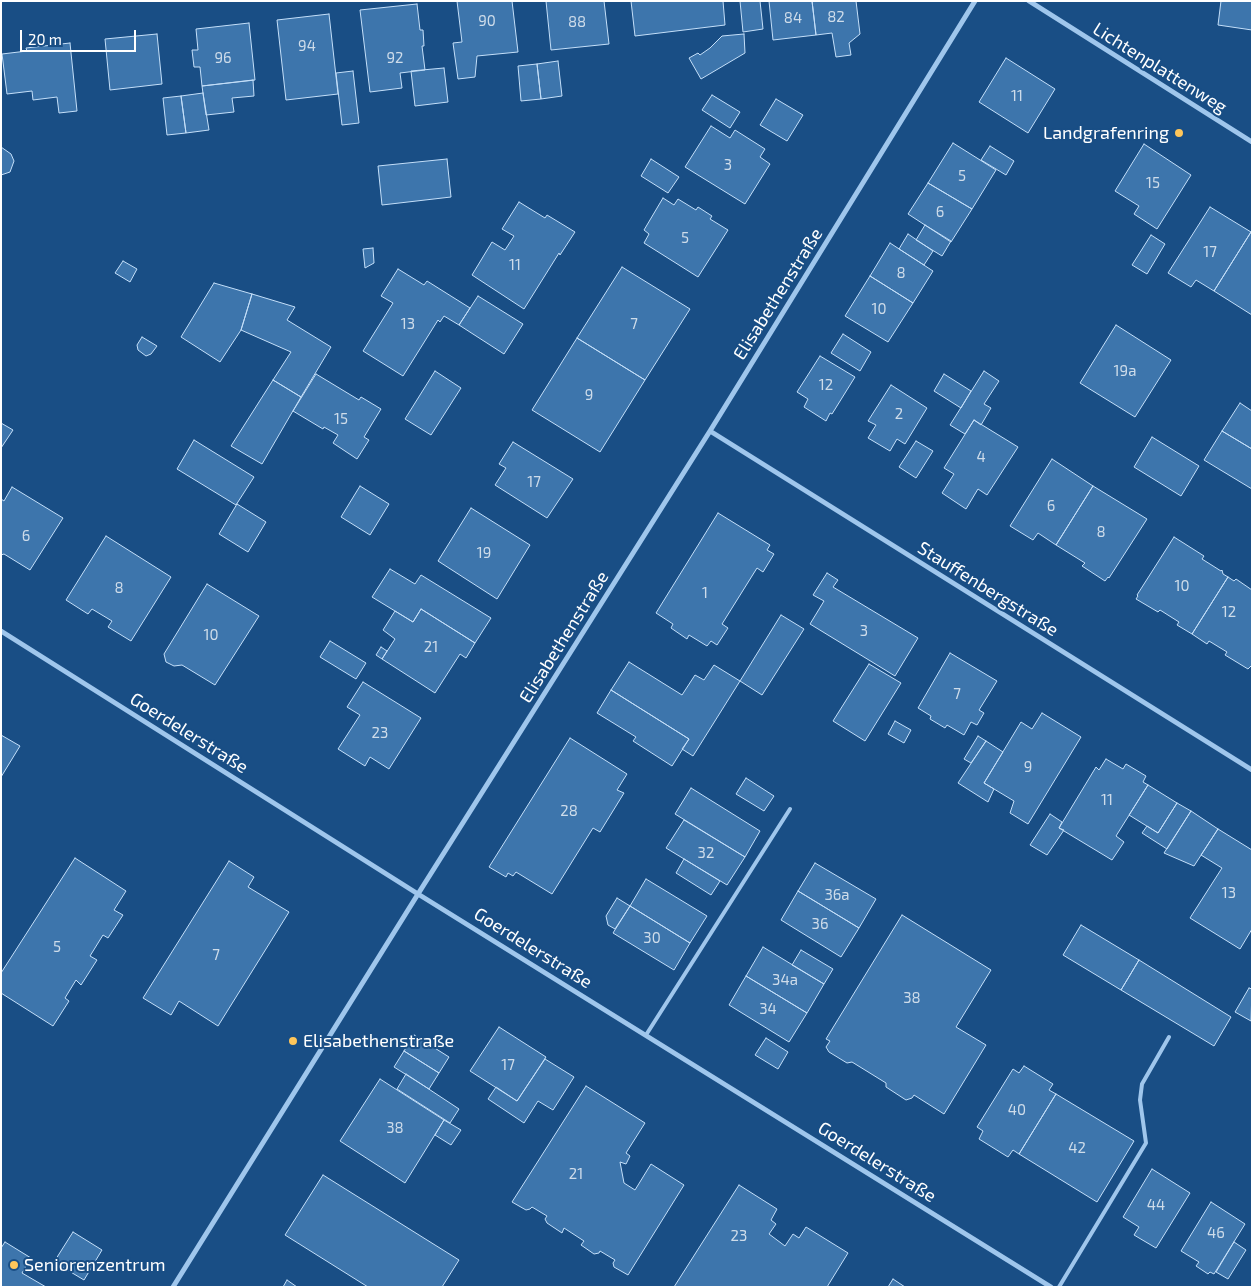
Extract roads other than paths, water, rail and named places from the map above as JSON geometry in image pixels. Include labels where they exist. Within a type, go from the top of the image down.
[{"type":"street","name":"Elisabethenstraße","points":[[173,1287],[710,431],[975,1]]},
{"type":"street","name":"Lichtenplattenweg","points":[[1029,1],[1252,142]]},
{"type":"street","name":"Stauffenbergstraße","points":[[710,431],[1252,770]]},
{"type":"street","name":"Goerdelerstraße","points":[[1,631],[418,894],[1051,1287]]},
{"type":"lane","points":[[646,1035],[790,809]]},
{"type":"lane","points":[[1059,1287],[1146,1143],[1140,1100],[1142,1084],[1169,1037]]},
{"type":"place","name":"Landgrafenring","points":[[1179,133]]},
{"type":"place","name":"Elisabethenstraße","points":[[293,1041]]},
{"type":"place","name":"Seniorenzentrum","points":[[14,1265]]}]
